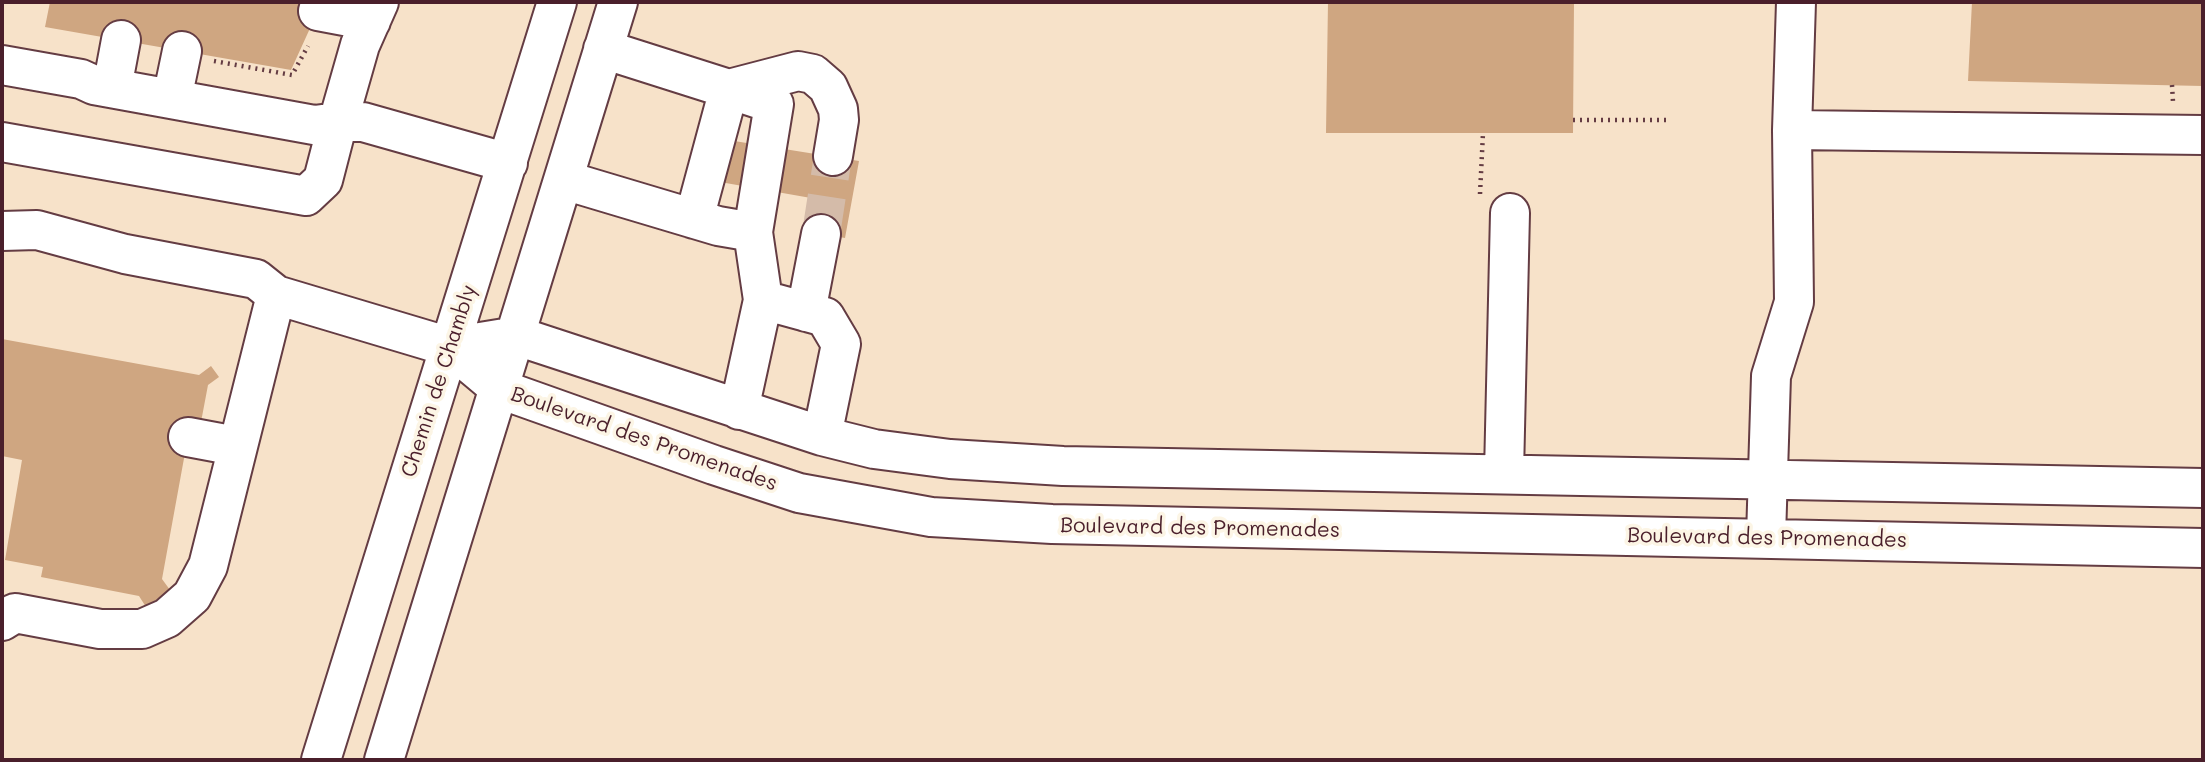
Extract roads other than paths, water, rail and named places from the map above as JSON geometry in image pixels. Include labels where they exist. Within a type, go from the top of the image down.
[{"type":"street","name":"Chemin de Chambly","points":[[321,760],[557,2]]},
{"type":"street","points":[[384,760],[618,2]]},
{"type":"street","points":[[1766,537],[1771,376],[1794,302],[1792,130],[1796,2]]},
{"type":"street","points":[[317,29],[375,12]]},
{"type":"street","points":[[2,142],[306,196],[323,180],[360,45],[375,12]]},
{"type":"street","points":[[111,88],[121,40]]},
{"type":"street","points":[[603,49],[774,104],[752,232],[763,300],[739,410]]},
{"type":"street","points":[[172,99],[197,56]]},
{"type":"street","points":[[2,65],[314,125],[363,122],[508,163]]},
{"type":"street","points":[[729,89],[798,71],[813,74],[828,87],[838,109],[833,156]]},
{"type":"street","points":[[694,219],[729,89]]},
{"type":"street","points":[[1792,130],[2203,135]]},
{"type":"street","points":[[564,180],[694,219],[752,232]]},
{"type":"street","points":[[1495,204],[1504,473]]},
{"type":"street","points":[[2,231],[37,230],[125,254],[256,279],[276,295],[450,347],[516,336],[739,410],[874,449],[987,462],[2203,488]]},
{"type":"street","points":[[806,312],[821,234]]},
{"type":"street","points":[[2,621],[15,613],[100,629],[132,630],[167,618],[192,596],[208,566],[276,295]]},
{"type":"street","points":[[763,300],[825,317],[841,344],[822,436]]},
{"type":"street","name":"Boulevard des Promenades","points":[[450,347],[500,389],[799,493],[931,517],[1065,525],[1766,537],[2203,548]]},
{"type":"street","points":[[188,438],[236,446]]},
{"type":"tunnel","points":[[821,234],[833,156]]}]
